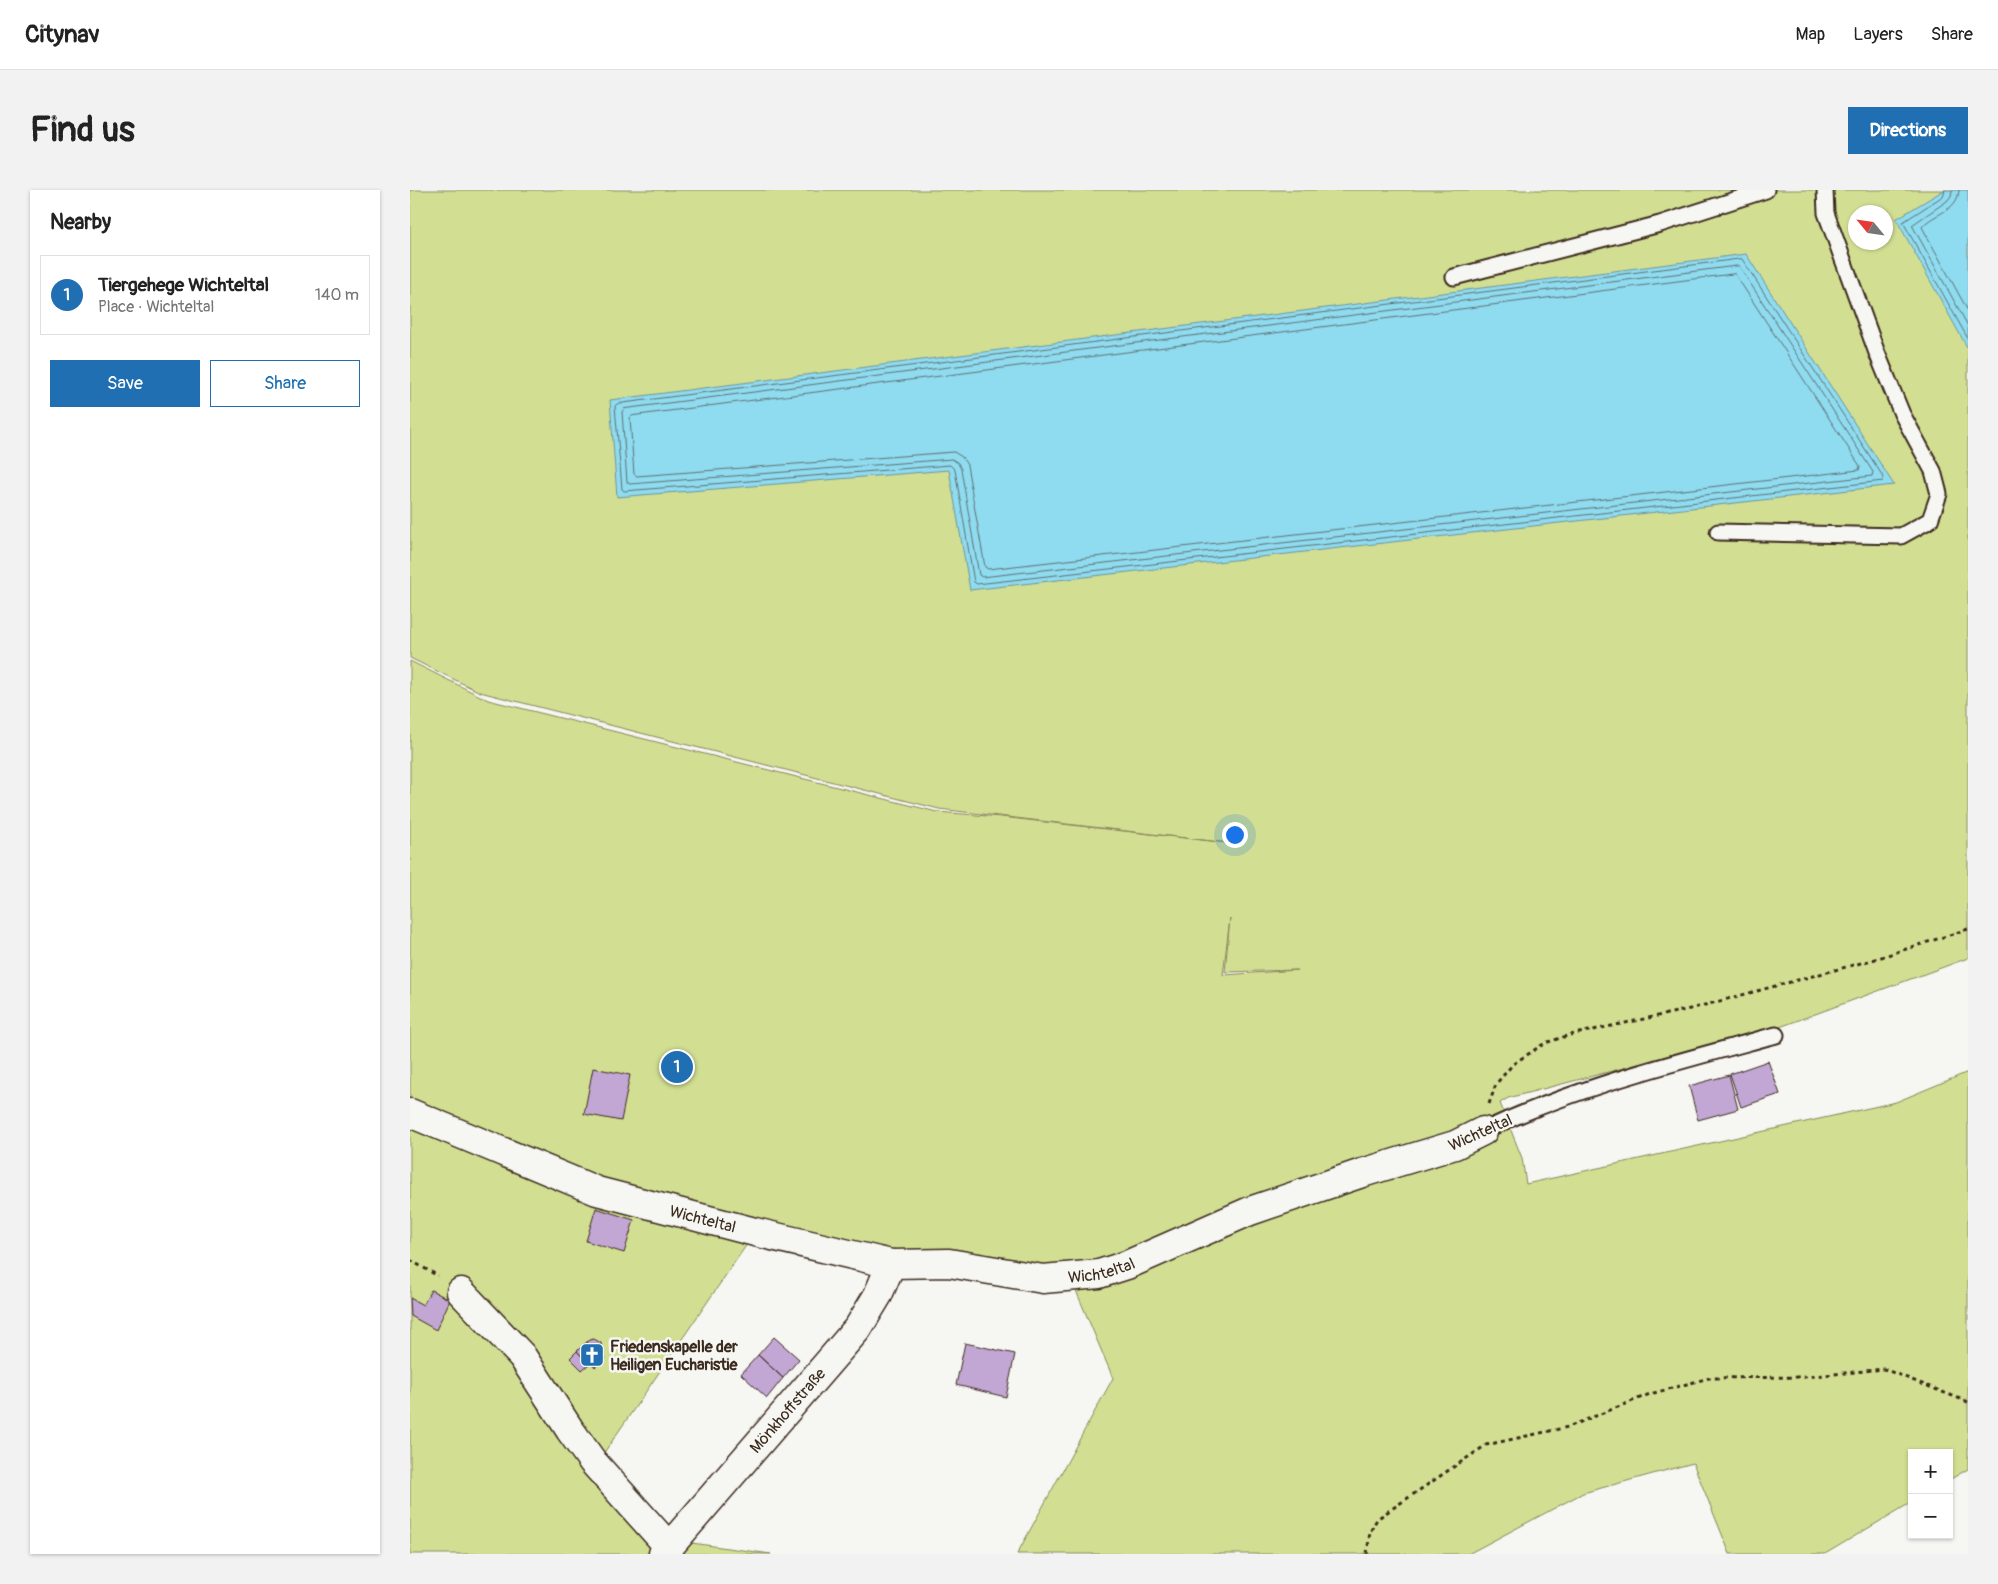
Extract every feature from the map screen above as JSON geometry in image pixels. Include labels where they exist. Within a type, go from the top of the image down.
[{"type":"street","name":"Wichteltal","points":[[410,1113],[596,1191],[755,1232],[891,1264],[949,1263],[1043,1279],[1099,1274],[1127,1265],[1250,1212],[1362,1173],[1454,1145],[1483,1131]]},
{"type":"street","name":"Mönkhoffstraße","points":[[461,1292],[522,1356],[570,1430],[666,1550],[858,1328],[878,1295],[891,1264]]},
{"type":"lane","points":[[1454,277],[1660,224],[1766,190]]},
{"type":"lane","points":[[1718,532],[1901,536],[1930,520],[1939,494],[1933,471],[1902,414],[1877,353],[1826,213],[1826,190]]},
{"type":"lane","name":"Wichteltal","points":[[1483,1131],[1511,1118],[1628,1076],[1776,1035]]},
{"type":"path","points":[[1483,1131],[1496,1084],[1513,1064],[1545,1043],[1570,1035],[1708,1004],[1872,960],[1968,929]]},
{"type":"path","points":[[1367,1554],[1370,1532],[1377,1519],[1486,1445],[1568,1427],[1650,1394],[1709,1378],[1805,1377],[1884,1369],[1968,1402]]},
{"type":"green space","points":[[410,190],[1968,190],[1968,958],[1777,1028],[1508,1098],[1500,1103],[1522,1158],[1526,1184],[1896,1102],[1968,1072],[1968,1469],[1953,1478],[1953,1449],[1908,1449],[1908,1504],[1825,1554],[1730,1554],[1693,1463],[1583,1493],[1468,1554],[1017,1554],[1113,1378],[1072,1281],[893,1259],[636,1199],[410,1110],[410,661],[488,700],[937,812],[1001,817],[1237,844],[939,809],[480,692],[410,658]],"holes":[[[1230,918],[1225,972],[1298,970],[1223,975]]]},
{"type":"green space","points":[[410,1116],[754,1234],[599,1460],[659,1554],[410,1554]]},
{"type":"green space","points":[[677,1541],[771,1554],[666,1554]]},
{"type":"water","points":[[1944,190],[1968,190],[1968,349],[1896,219]]},
{"type":"water","points":[[1746,254],[1894,485],[970,590],[949,470],[617,497],[610,400]]},
{"type":"building","points":[[1768,1061],[1780,1094],[1741,1107],[1730,1074]]},
{"type":"building","points":[[593,1068],[630,1075],[621,1121],[584,1114]]},
{"type":"building","points":[[1729,1075],[1738,1109],[1698,1120],[1689,1086]]},
{"type":"building","points":[[596,1208],[634,1220],[624,1253],[586,1241]]},
{"type":"building","points":[[431,1290],[450,1300],[436,1330],[411,1316],[410,1298],[423,1305]]},
{"type":"building","points":[[774,1337],[799,1359],[783,1378],[758,1355]]},
{"type":"building","name":"Friedenskapelle der Heiligen Eucharistie","points":[[594,1339],[601,1343],[602,1350],[600,1353],[605,1358],[595,1367],[591,1362],[589,1364],[577,1351],[589,1340]]},
{"type":"building","points":[[965,1343],[1015,1354],[1006,1397],[956,1385]]},
{"type":"building","points":[[577,1351],[589,1364],[582,1370],[570,1358]]},
{"type":"building","points":[[758,1355],[783,1378],[767,1398],[741,1374]]},
{"type":"place","name":"Tiergehege Wichteltal","points":[[677,1067]]},
{"type":"place","name":"Friedenskapelle der Heiligen Eucharistie","points":[[592,1355]]}]
